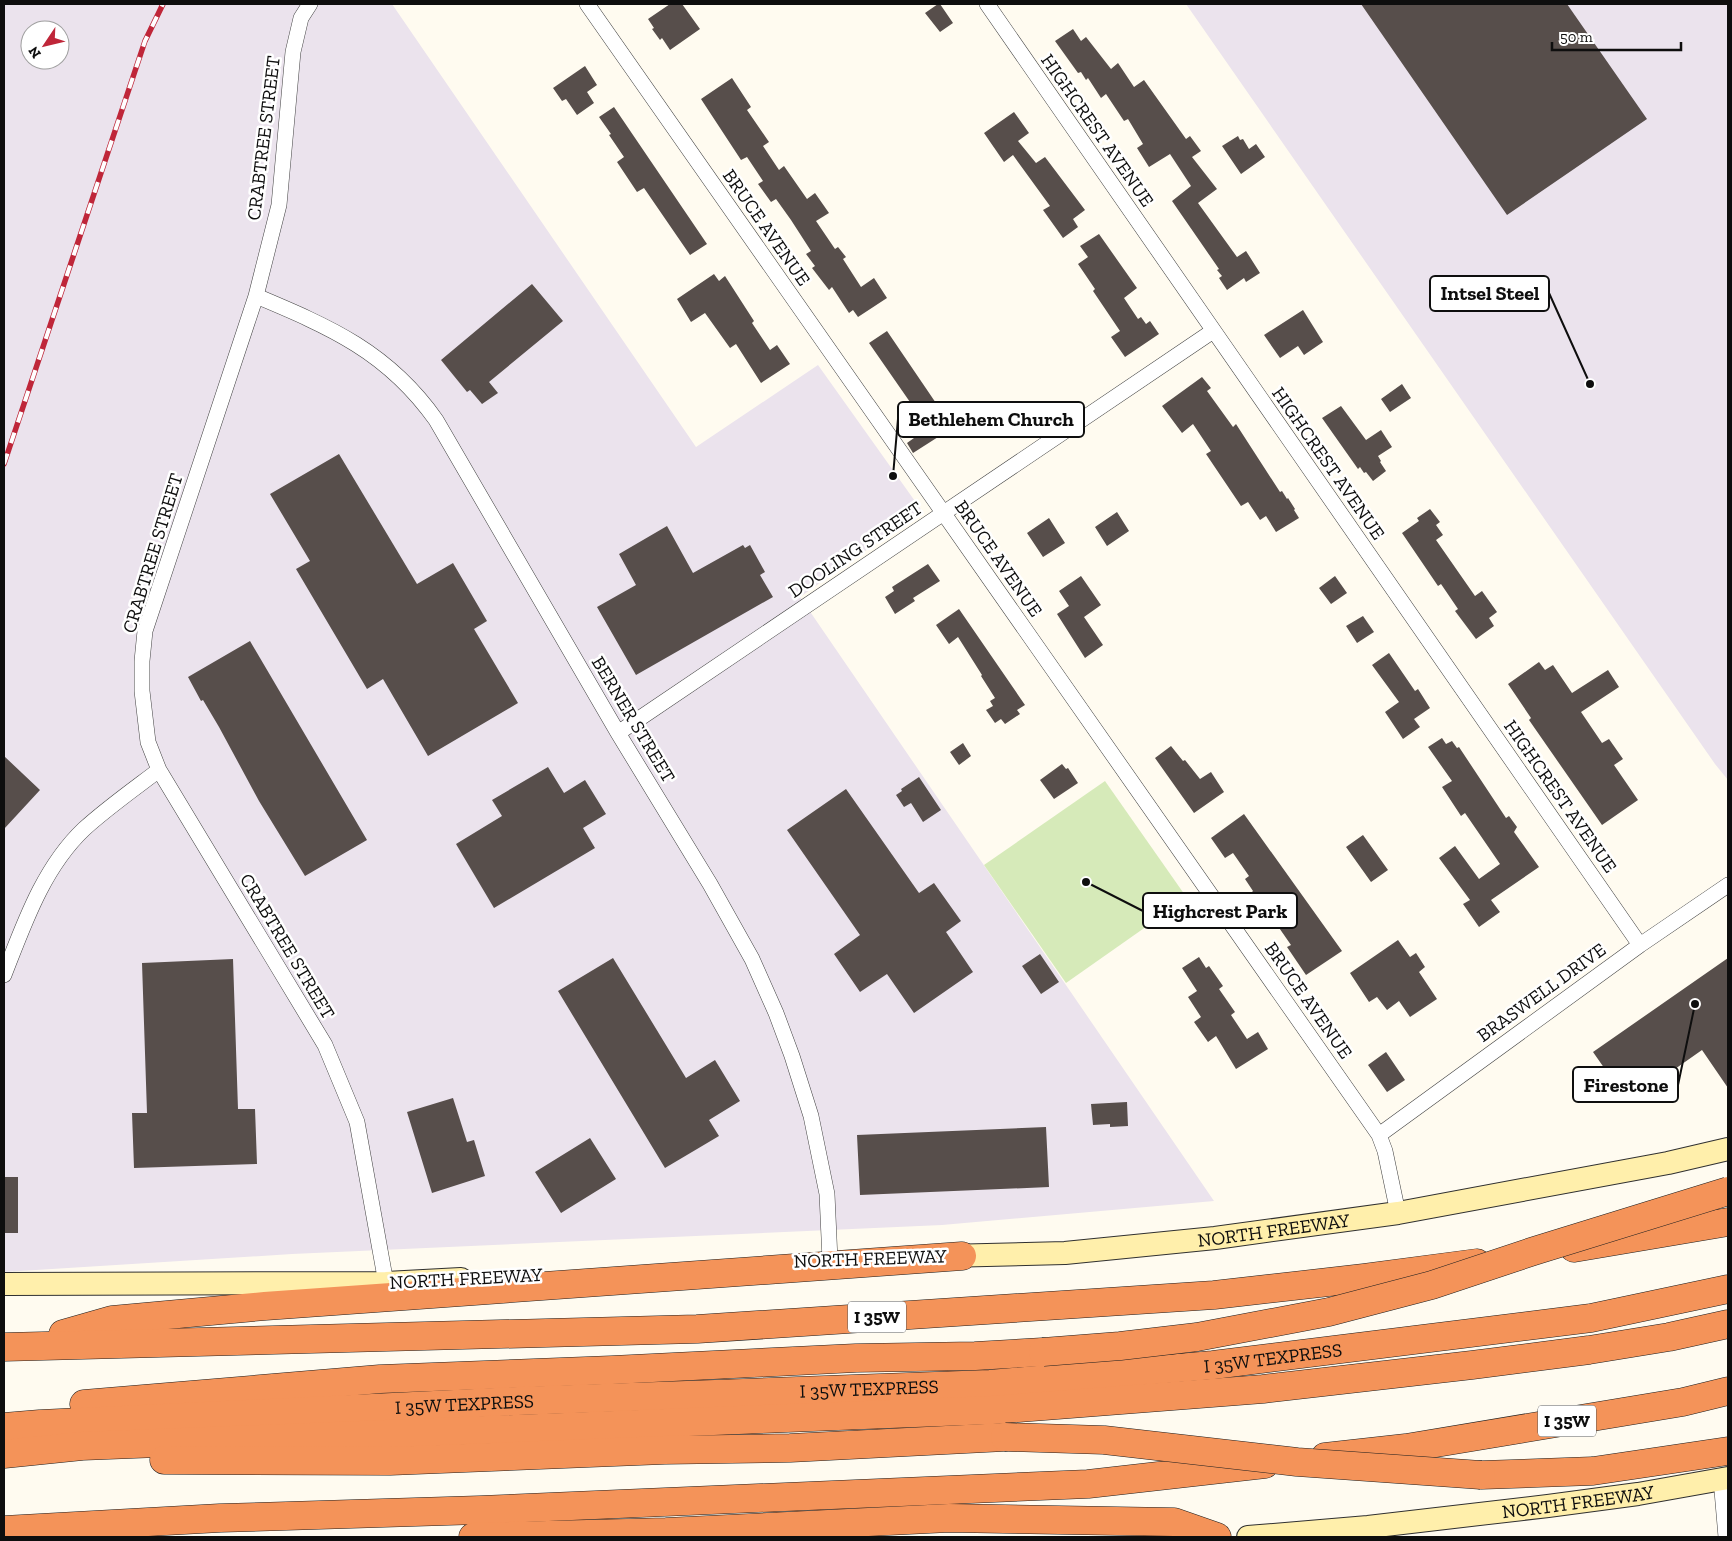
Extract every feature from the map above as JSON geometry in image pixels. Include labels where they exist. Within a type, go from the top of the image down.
[{"type":"highway","points":[[40,1424],[64,1406],[380,1379],[856,1358],[975,1356],[1120,1346],[1197,1337],[1329,1312],[1432,1286],[1534,1251],[1728,1191]]},
{"type":"highway","name":"I 35W","points":[[12,1346],[697,1329],[1204,1296],[1501,1260],[1728,1222]]},
{"type":"highway","points":[[12,1346],[122,1319],[265,1306],[962,1256]]},
{"type":"highway","name":"I 35W TEXPRESS","points":[[4,1427],[518,1401],[990,1384],[1213,1365],[1591,1318],[1728,1289]]},
{"type":"highway","name":"I 35W TEXPRESS","points":[[4,1454],[82,1446],[992,1410],[1263,1389],[1463,1366],[1598,1349],[1669,1337],[1728,1324]]},
{"type":"highway","name":"I 35W","points":[[4,1530],[220,1518],[538,1508],[1088,1484],[1406,1448],[1683,1402],[1728,1391]]},
{"type":"highway","points":[[82,1446],[127,1459],[390,1461],[664,1450],[790,1448],[1006,1437],[1104,1440],[1297,1462],[1480,1475],[1593,1471],[1728,1451]]},
{"type":"highway","points":[[473,1537],[675,1531],[949,1518],[1174,1522],[1216,1537]]},
{"type":"main road","name":"NORTH FREEWAY","points":[[4,1284],[386,1283],[784,1261],[1065,1253],[1215,1238],[1398,1213],[1668,1163],[1728,1149]]},
{"type":"main road","name":"NORTH FREEWAY","points":[[1248,1537],[1368,1527],[1548,1506],[1638,1494],[1725,1479]]},
{"type":"street","name":"CRABTREE STREET","points":[[310,4],[301,18],[293,52],[279,205],[256,296],[145,630],[142,691],[148,742],[159,770],[325,1045],[357,1122],[386,1283]]},
{"type":"street","name":"BRUCE AVENUE","points":[[587,4],[1379,1135],[1385,1150],[1398,1213]]},
{"type":"street","name":"HIGHCREST AVENUE","points":[[987,4],[1212,331],[1640,944]]},
{"type":"street","name":"BERNER STREET","points":[[256,296],[317,322],[384,362],[420,397],[440,428],[618,733],[710,884],[752,959],[776,1013],[811,1116],[827,1194],[830,1260]]},
{"type":"street","name":"DOOLING STREET","points":[[618,733],[1212,331]]},
{"type":"street","points":[[4,975],[29,912],[45,880],[64,851],[84,829],[159,770]]},
{"type":"street","name":"BRASWELL DRIVE","points":[[1379,1135],[1640,944],[1728,885]]},
{"type":"street","points":[[1725,1479],[1726,1537]]},
{"type":"shaded area","points":[[4,4],[392,4],[696,447],[818,365],[922,511],[800,597],[1214,1201],[942,1225],[292,1254],[4,1272]]},
{"type":"shaded area","points":[[1186,4],[1728,4],[1728,780],[1715,764]]},
{"type":"green space","points":[[1105,781],[1187,898],[1066,983],[984,865]]},
{"type":"building","points":[[670,4],[682,4],[700,29],[670,50],[662,38],[660,40],[652,29],[654,28],[648,19]]},
{"type":"building","points":[[940,4],[953,23],[940,32],[925,13]]},
{"type":"building","points":[[1361,4],[1567,4],[1647,119],[1507,215]]},
{"type":"building","points":[[1073,29],[1081,41],[1086,37],[1111,69],[1118,63],[1134,87],[1144,80],[1186,139],[1190,136],[1201,151],[1192,157],[1217,189],[1198,203],[1237,257],[1246,251],[1260,273],[1246,282],[1244,278],[1227,290],[1219,278],[1222,276],[1217,270],[1219,269],[1172,201],[1191,186],[1170,154],[1149,167],[1137,148],[1143,144],[1128,119],[1124,121],[1106,94],[1101,98],[1088,78],[1086,80],[1081,72],[1078,73],[1055,41]]},
{"type":"building","points":[[585,66],[597,85],[587,92],[594,103],[577,115],[566,99],[562,101],[553,88]]},
{"type":"building","points":[[732,78],[751,107],[747,110],[769,142],[763,146],[779,170],[784,166],[807,199],[815,193],[829,213],[816,221],[835,249],[838,247],[846,257],[843,259],[861,287],[874,278],[887,298],[858,317],[853,310],[849,313],[832,287],[829,290],[812,268],[815,266],[806,254],[811,251],[791,220],[776,199],[771,202],[758,184],[763,181],[747,157],[741,160],[701,99]]},
{"type":"building","points":[[614,107],[707,244],[690,255],[644,188],[637,192],[617,162],[624,157],[599,117]]},
{"type":"building","points":[[1014,112],[1029,133],[1018,141],[1036,163],[1045,157],[1085,210],[1073,219],[1078,227],[1063,238],[1043,210],[1050,206],[1013,155],[1004,162],[984,133]]},
{"type":"building","points":[[1238,136],[1240,140],[1243,139],[1249,149],[1256,144],[1265,157],[1241,174],[1222,146]]},
{"type":"building","points":[[1099,234],[1137,288],[1124,298],[1138,319],[1141,317],[1146,324],[1150,321],[1159,334],[1125,357],[1111,337],[1120,331],[1093,291],[1095,289],[1078,264],[1088,257],[1080,246]]},
{"type":"building","points":[[714,274],[719,281],[725,276],[770,350],[777,345],[790,364],[761,383],[736,344],[730,348],[705,313],[691,322],[677,299]]},
{"type":"building","points":[[532,284],[563,321],[489,382],[498,393],[482,404],[470,390],[467,392],[441,360]]},
{"type":"building","points":[[1303,310],[1323,342],[1304,355],[1298,346],[1280,358],[1264,335]]},
{"type":"building","points":[[887,331],[940,409],[948,404],[960,423],[913,453],[907,443],[928,428],[869,343]]},
{"type":"building","points":[[1202,377],[1211,388],[1207,391],[1233,427],[1236,424],[1280,492],[1282,491],[1295,509],[1299,518],[1276,532],[1266,516],[1260,520],[1248,502],[1241,506],[1206,454],[1211,451],[1193,424],[1182,433],[1162,406]]},
{"type":"building","points":[[1402,384],[1411,398],[1390,412],[1381,399]]},
{"type":"building","points":[[1341,406],[1366,440],[1381,430],[1392,447],[1378,456],[1386,471],[1373,481],[1360,467],[1358,469],[1322,418]]},
{"type":"building","points":[[339,454],[417,584],[453,563],[487,621],[474,629],[518,703],[428,756],[383,679],[367,689],[296,569],[310,561],[270,494]]},
{"type":"building","points":[[1430,509],[1440,522],[1436,525],[1443,535],[1436,540],[1475,596],[1482,591],[1497,612],[1489,618],[1494,626],[1476,639],[1455,611],[1458,609],[1441,584],[1438,586],[1402,533],[1419,521],[1417,518]]},
{"type":"building","points":[[1117,512],[1129,531],[1107,546],[1095,527]]},
{"type":"building","points":[[1049,518],[1065,543],[1043,557],[1027,533]]},
{"type":"building","points":[[667,526],[693,573],[743,545],[745,548],[750,545],[765,572],[760,575],[773,597],[636,675],[597,607],[636,585],[619,554]]},
{"type":"building","points":[[928,564],[940,581],[913,598],[915,601],[895,614],[885,597],[894,591],[892,587]]},
{"type":"building","points":[[1081,576],[1101,605],[1084,617],[1103,645],[1085,658],[1057,614],[1069,606],[1059,591]]},
{"type":"building","points":[[1335,576],[1347,593],[1331,604],[1319,588]]},
{"type":"building","points":[[959,609],[1025,705],[1017,710],[1020,714],[1005,724],[1001,719],[995,723],[986,710],[993,706],[990,701],[995,698],[958,637],[949,644],[936,625]]},
{"type":"building","points":[[1363,616],[1374,632],[1357,643],[1346,626]]},
{"type":"building","points":[[250,641],[367,840],[305,876],[259,801],[219,727],[203,700],[201,701],[188,677]]},
{"type":"building","points":[[1389,653],[1415,691],[1418,689],[1430,708],[1414,719],[1420,727],[1403,739],[1385,712],[1399,702],[1372,665]]},
{"type":"building","points":[[1539,662],[1545,670],[1553,665],[1572,693],[1608,670],[1619,687],[1581,712],[1602,743],[1609,739],[1623,759],[1614,765],[1638,800],[1602,825],[1529,720],[1531,718],[1508,684]]},
{"type":"building","points":[[1442,738],[1446,744],[1452,741],[1457,748],[1459,747],[1506,818],[1509,816],[1517,827],[1514,832],[1539,867],[1491,900],[1500,912],[1479,927],[1463,904],[1470,900],[1439,858],[1455,846],[1479,879],[1500,864],[1465,813],[1461,816],[1442,787],[1452,781],[1428,747]]},
{"type":"building","points":[[963,743],[971,756],[959,765],[950,752]]},
{"type":"building","points":[[1171,746],[1200,779],[1211,772],[1224,792],[1194,813],[1155,758]]},
{"type":"building","points":[[4,756],[40,790],[4,829]]},
{"type":"building","points":[[1062,764],[1066,769],[1068,768],[1078,783],[1054,799],[1040,780]]},
{"type":"building","points":[[548,767],[564,793],[585,780],[606,814],[583,828],[595,848],[494,908],[456,844],[502,816],[492,800]]},
{"type":"building","points":[[919,777],[941,810],[923,822],[911,803],[904,807],[896,795],[902,791],[901,789]]},
{"type":"building","points":[[846,789],[919,893],[934,883],[961,921],[946,932],[973,972],[914,1013],[887,974],[860,992],[834,954],[860,935],[787,830]]},
{"type":"building","points":[[1244,814],[1342,951],[1306,975],[1287,947],[1291,945],[1275,922],[1271,924],[1250,894],[1253,891],[1245,879],[1249,876],[1233,853],[1225,858],[1211,838]]},
{"type":"building","points":[[1363,835],[1388,870],[1371,882],[1346,847]]},
{"type":"building","points":[[1398,940],[1410,957],[1416,953],[1425,967],[1419,972],[1437,999],[1410,1017],[1399,1001],[1387,1010],[1377,997],[1369,1002],[1350,973]]},
{"type":"building","points":[[1040,954],[1059,982],[1041,994],[1022,966]]},
{"type":"building","points":[[1199,957],[1206,968],[1209,966],[1223,986],[1219,989],[1235,1012],[1231,1015],[1247,1039],[1258,1032],[1268,1049],[1236,1069],[1216,1036],[1208,1042],[1194,1022],[1201,1017],[1188,997],[1197,991],[1182,968]]},
{"type":"building","points":[[613,958],[686,1078],[715,1060],[740,1101],[709,1120],[719,1136],[665,1168],[558,991]]},
{"type":"building","points":[[1728,958],[1728,1088],[1702,1050],[1628,1102],[1593,1052]]},
{"type":"building","points":[[233,959],[238,1109],[255,1109],[257,1164],[134,1168],[132,1113],[147,1113],[142,963]]},
{"type":"building","points":[[1386,1052],[1405,1080],[1387,1092],[1368,1065]]},
{"type":"building","points":[[453,1098],[467,1142],[474,1140],[485,1176],[432,1193],[407,1112]]},
{"type":"building","points":[[1127,1102],[1128,1126],[1110,1127],[1110,1124],[1093,1125],[1091,1104]]},
{"type":"building","points":[[1046,1127],[1049,1187],[860,1195],[857,1135]]},
{"type":"building","points":[[590,1138],[616,1179],[561,1213],[535,1172]]},
{"type":"building","points":[[4,1177],[18,1177],[18,1233],[4,1233]]},
{"type":"railway","points":[[4,464],[145,41],[163,4]]},
{"type":"place","name":"Intsel Steel","points":[[1590,384]]},
{"type":"place","name":"Bethlehem Church","points":[[893,476]]},
{"type":"place","name":"Highcrest Park","points":[[1086,882]]},
{"type":"place","name":"Firestone","points":[[1695,1004]]}]
